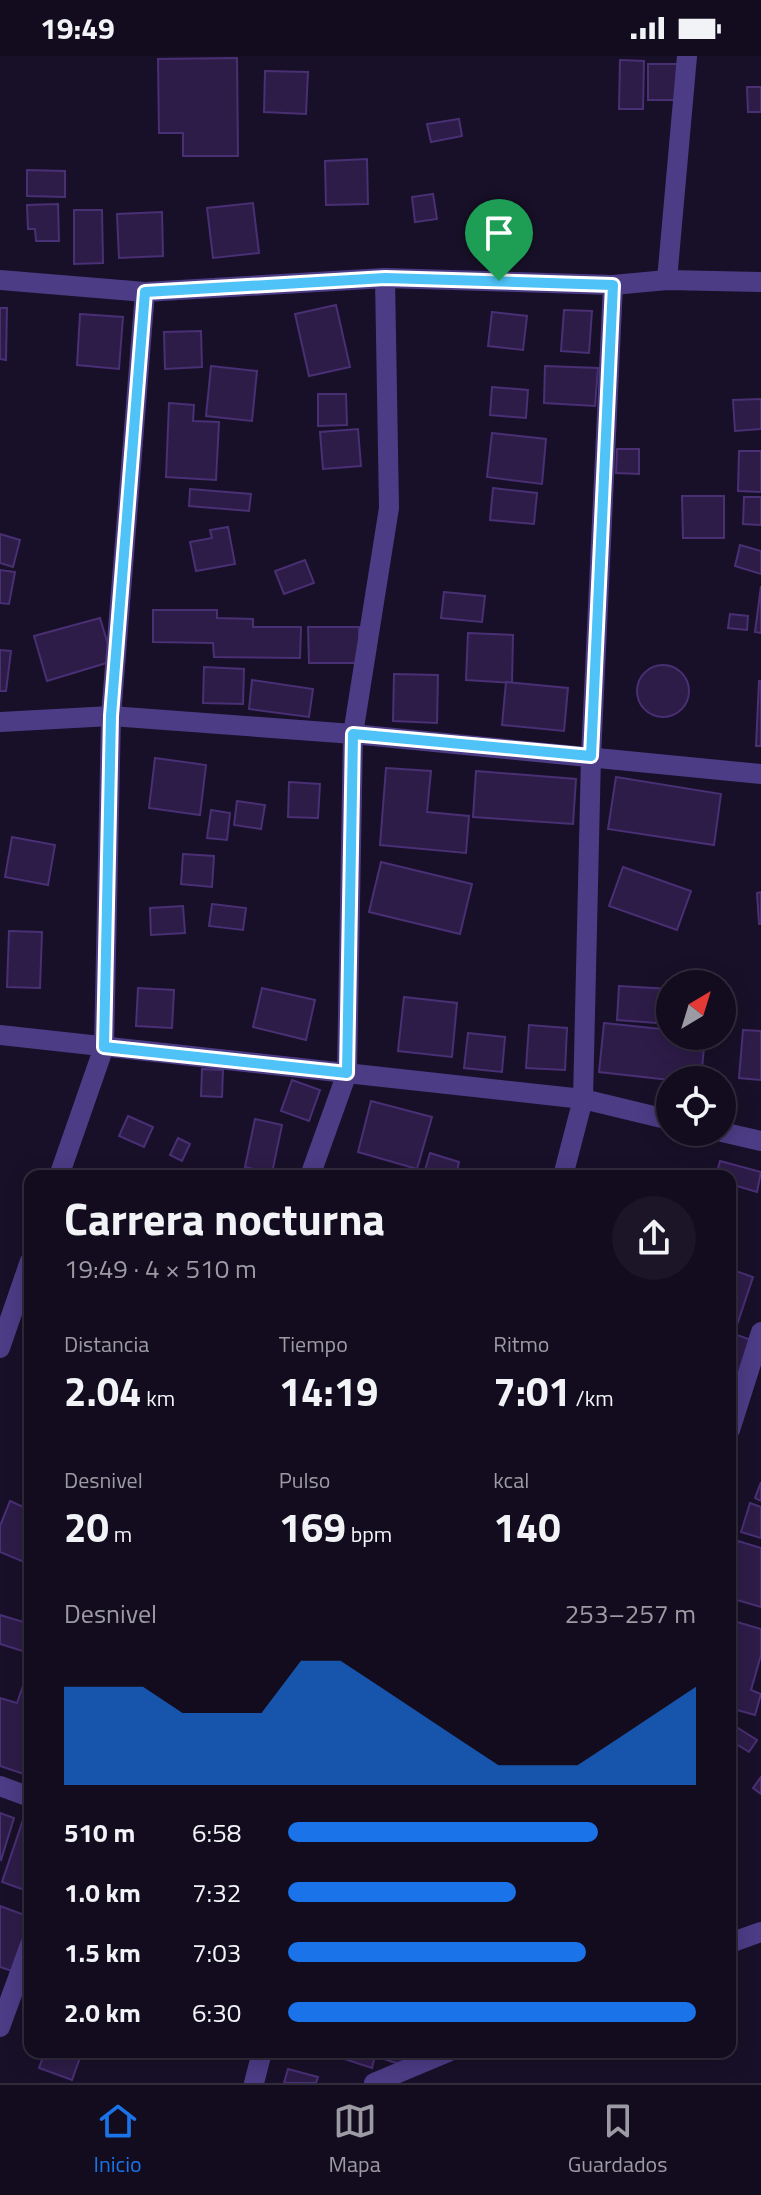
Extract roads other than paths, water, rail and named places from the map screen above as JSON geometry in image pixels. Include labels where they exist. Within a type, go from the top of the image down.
[{"type":"street","points":[[667,280],[687,56]]},
{"type":"street","points":[[0,280],[145,292],[385,278],[613,285],[667,280],[761,282]]},
{"type":"street","points":[[312,1170],[347,1073],[353,734],[389,508],[385,278]]},
{"type":"street","points":[[565,1170],[583,1099],[591,756],[613,285]]},
{"type":"street","points":[[61,1170],[104,1047],[111,716],[145,292]]},
{"type":"street","points":[[0,722],[111,716],[353,734],[761,774]]},
{"type":"street","points":[[0,1035],[583,1099],[656,1117]]},
{"type":"street","points":[[736,1135],[761,1141]]},
{"type":"street","points":[[0,1348],[24,1278]]},
{"type":"street","points":[[736,1411],[761,1332]]},
{"type":"street","points":[[0,1786],[24,1795]]},
{"type":"street","points":[[736,1941],[761,1932]]},
{"type":"street","points":[[0,2027],[24,1961]]},
{"type":"street","points":[[254,2083],[260,2058]]},
{"type":"street","points":[[374,2083],[434,2058]]}]
